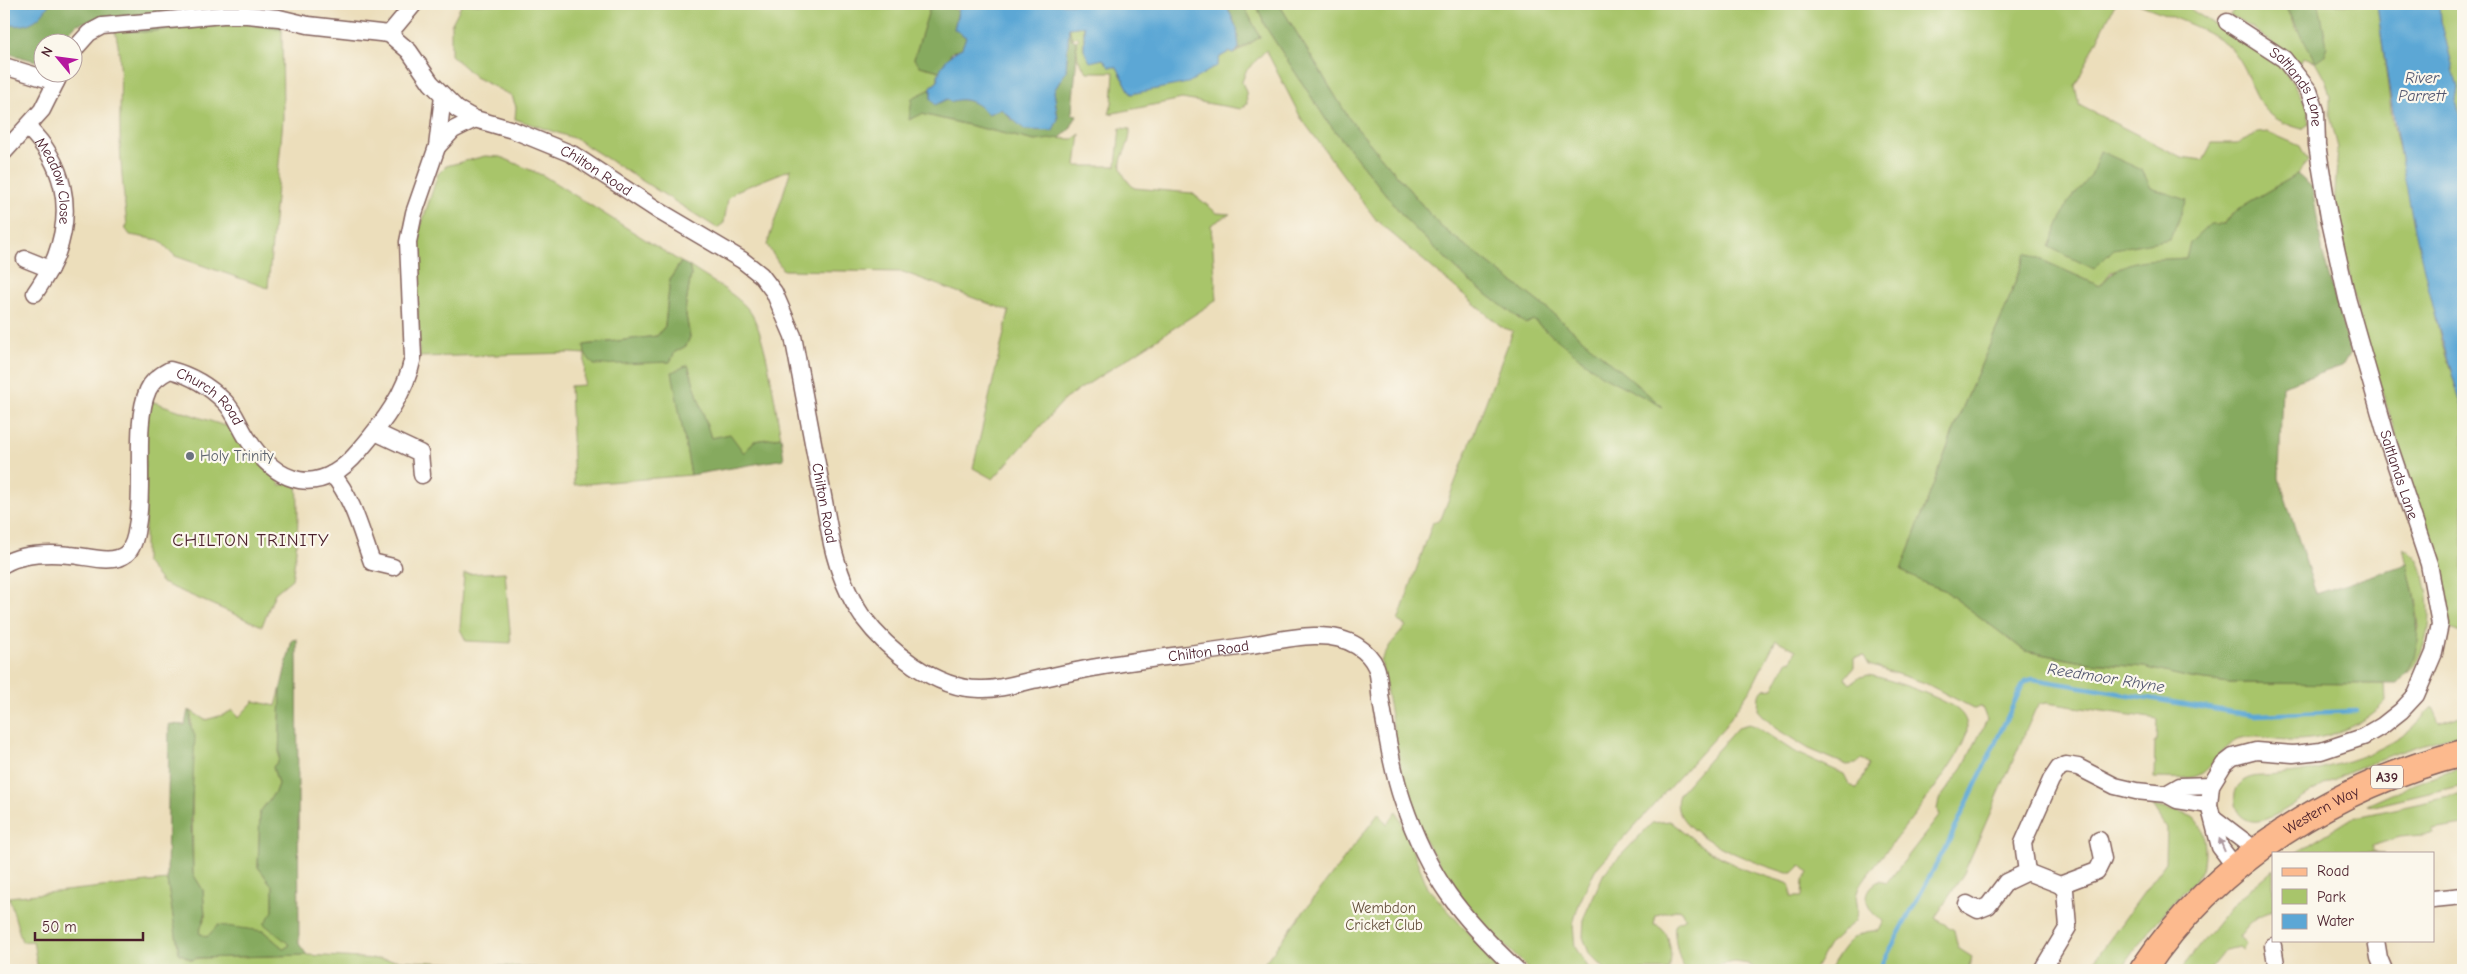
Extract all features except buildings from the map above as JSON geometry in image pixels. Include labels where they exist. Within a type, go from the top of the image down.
[{"type":"main road","name":"Western Way","points":[[2143,970],[2183,920],[2236,868],[2257,851],[2353,791],[2400,772],[2463,753]]},
{"type":"street","points":[[82,41],[89,33],[102,26],[224,9],[308,25],[389,34],[414,4]]},
{"type":"street","name":"Saltlands Lane","points":[[2227,22],[2284,59],[2309,90],[2316,111],[2317,145],[2327,209],[2347,298],[2389,445],[2428,564],[2440,624],[2434,653],[2416,694],[2401,711],[2382,726],[2363,737],[2320,751],[2293,754],[2256,751],[2241,754],[2224,764],[2211,785],[2212,812],[2220,847],[2236,868]]},
{"type":"street","name":"Chilton Road","points":[[389,34],[409,51],[443,96],[457,109],[475,118],[513,130],[572,154],[659,211],[742,260],[761,275],[774,292],[793,336],[839,571],[862,616],[899,654],[921,669],[961,687],[984,689],[1112,665],[1297,638],[1327,637],[1351,642],[1360,647],[1370,657],[1377,670],[1391,754],[1403,801],[1428,863],[1455,905],[1484,939],[1517,970]]},
{"type":"street","points":[[4,66],[32,72]]},
{"type":"street","points":[[4,152],[28,128],[42,110],[56,82]]},
{"type":"street","name":"Church Road","points":[[4,564],[15,558],[34,555],[71,554],[114,559],[126,554],[132,546],[140,515],[141,439],[145,399],[155,380],[170,370],[181,373],[198,382],[226,403],[256,452],[280,474],[302,481],[323,479],[346,466],[375,432],[404,388],[409,374],[413,357],[408,242],[414,213],[438,147],[443,96]]},
{"type":"street","name":"Church Road","points":[[438,147],[453,130],[475,118]]},
{"type":"street","name":"Meadow Close","points":[[28,128],[49,151],[62,182],[65,203],[63,230],[57,255],[35,293]]},
{"type":"street","points":[[25,258],[50,268]]},
{"type":"street","points":[[375,432],[420,453],[422,475]]},
{"type":"street","points":[[332,474],[342,485],[372,562],[393,567]]},
{"type":"street","points":[[2027,872],[2023,843],[2051,780],[2059,768],[2066,765],[2078,767],[2115,786],[2136,791],[2166,794],[2177,800],[2212,812],[2257,851]]},
{"type":"street","points":[[2166,794],[2180,786],[2211,785]]},
{"type":"street","points":[[2060,885],[2097,871],[2103,859],[2099,840]]},
{"type":"street","points":[[1967,904],[1978,910],[1988,906],[2006,882],[2027,872],[2060,885],[2065,890],[2068,927],[2042,970]]},
{"type":"street","points":[[2434,899],[2463,896]]},
{"type":"street","points":[[2376,942],[2378,958],[2384,970]]},
{"type":"street","points":[[2274,946],[2277,970]]},
{"type":"green space","points":[[4,4],[220,4],[218,15],[279,18],[282,30],[243,22],[143,32],[115,30],[105,17],[77,24],[69,32],[32,32],[32,60],[4,52]]},
{"type":"green space","points":[[462,4],[931,4],[914,59],[920,66],[940,71],[938,81],[931,86],[931,89],[912,99],[922,114],[1035,141],[1050,138],[1073,139],[1080,134],[1076,166],[1116,166],[1120,128],[1130,129],[1121,164],[1126,179],[1134,188],[1192,193],[1217,213],[1230,214],[1211,225],[1217,300],[1065,399],[993,479],[973,468],[1009,311],[903,272],[783,270],[767,245],[791,169],[736,191],[728,199],[724,223],[717,228],[576,139],[515,119],[516,107],[512,96],[475,77],[451,55],[451,25]]},
{"type":"green space","points":[[931,4],[946,4],[958,11],[954,29],[966,37],[962,48],[952,52],[940,71],[920,66],[914,59]]},
{"type":"green space","points":[[1226,4],[1243,4],[1260,37],[1237,51],[1239,47],[1237,29]]},
{"type":"green space","points":[[1243,4],[1256,4],[1265,26],[1327,121],[1408,222],[1468,280],[1526,324],[1533,320],[1660,405],[1545,307],[1440,226],[1350,120],[1279,4],[2115,4],[2075,86],[2079,105],[2181,157],[2203,160],[2212,143],[2237,143],[2258,133],[2268,132],[2300,146],[2308,161],[2297,174],[2241,207],[2186,258],[2162,260],[2111,272],[2100,286],[2026,253],[2006,307],[1960,414],[1901,570],[1922,582],[1944,590],[2025,651],[2088,663],[2144,667],[2190,678],[2229,683],[2385,684],[2386,701],[2367,718],[2345,730],[2332,734],[2307,739],[2287,740],[2245,737],[2238,739],[2232,742],[2204,772],[2190,778],[2154,778],[2158,719],[2047,703],[2040,704],[2035,710],[1964,873],[1935,918],[1954,930],[1958,948],[1972,957],[1968,970],[1829,970],[1843,948],[1855,937],[1870,931],[1879,931],[1884,921],[1873,913],[1869,907],[1867,896],[1869,890],[1879,881],[1887,883],[1940,815],[1937,809],[1939,800],[1963,767],[1987,720],[1982,707],[1973,708],[1925,683],[1869,665],[1864,656],[1854,658],[1854,667],[1845,678],[1850,684],[1860,677],[1868,675],[1915,689],[1942,700],[1959,711],[1965,719],[1967,728],[1964,741],[1954,760],[1859,887],[1856,896],[1858,911],[1855,921],[1830,943],[1814,970],[1757,970],[1748,964],[1735,962],[1693,970],[1684,967],[1677,947],[1675,926],[1685,918],[1680,909],[1656,915],[1654,925],[1664,931],[1669,943],[1671,957],[1669,970],[1606,970],[1589,953],[1583,937],[1584,917],[1604,873],[1652,823],[1670,821],[1703,847],[1740,868],[1787,883],[1791,886],[1791,897],[1802,897],[1803,881],[1809,872],[1801,865],[1793,873],[1787,873],[1736,854],[1715,844],[1697,832],[1684,820],[1677,806],[1681,791],[1738,727],[1749,724],[1793,751],[1844,774],[1849,784],[1857,789],[1869,765],[1862,759],[1856,764],[1847,765],[1809,749],[1775,728],[1758,710],[1759,695],[1764,689],[1773,688],[1788,660],[1791,661],[1796,650],[1776,640],[1753,685],[1725,726],[1595,870],[1579,904],[1573,924],[1575,947],[1590,970],[1530,970],[1470,912],[1417,828],[1402,775],[1381,661],[1390,645],[1406,626],[1398,621],[1433,522],[1441,519],[1513,331],[1503,328],[1377,221],[1301,118],[1266,50],[1246,71],[1242,82],[1246,92],[1247,104],[1241,109],[1182,99],[1109,114],[1112,104],[1114,72],[1087,72],[1078,59],[1076,41],[1079,39],[1077,36],[1072,39],[1069,28],[1084,26],[1084,50],[1117,67],[1131,94],[1217,66],[1220,57],[1229,52],[1234,54],[1260,37]]},
{"type":"green space","points":[[1256,4],[1279,4],[1350,120],[1440,226],[1545,307],[1663,407],[1601,375],[1533,320],[1526,324],[1468,280],[1408,222],[1327,121],[1265,26]]},
{"type":"green space","points":[[2139,4],[2182,4],[2282,67],[2309,107],[2309,124],[2302,129],[2284,123],[2271,115],[2262,106],[2239,60],[2222,41],[2187,23]]},
{"type":"green space","points":[[2238,4],[2284,4],[2297,31],[2319,7],[2319,4],[2377,4],[2392,118],[2441,341],[2463,409],[2463,634],[2447,628],[2444,601],[2399,444],[2363,334],[2334,208],[2338,148],[2330,115],[2330,96],[2326,81],[2315,61],[2303,57],[2301,63],[2294,60],[2253,28],[2230,15]]},
{"type":"green space","points":[[2284,4],[2319,4],[2327,46],[2323,57],[2315,61]]},
{"type":"green space","points":[[2440,4],[2463,4],[2463,128],[2456,101],[2458,88],[2441,21]]},
{"type":"green space","points":[[245,23],[282,30],[283,119],[268,288],[175,256],[159,240],[130,235],[125,228],[127,226],[120,146],[120,69],[115,30],[143,32]]},
{"type":"green space","points":[[1069,28],[1072,39],[1076,41],[1072,114],[1077,115],[1070,129],[1060,138],[1035,141],[922,114],[909,120],[912,98],[931,89],[931,99],[958,99],[976,102],[988,114],[1001,109],[1012,120],[1058,119],[1054,91],[1066,71]]},
{"type":"green space","points":[[2100,151],[2142,170],[2151,188],[2187,200],[2170,239],[2114,249],[2094,269],[2049,247],[2068,202],[2091,176]]},
{"type":"green space","points":[[485,156],[501,157],[544,176],[681,262],[670,279],[665,326],[657,336],[584,345],[605,363],[670,362],[675,352],[686,346],[690,337],[685,310],[691,275],[689,266],[746,306],[757,324],[762,339],[781,437],[754,441],[744,453],[711,439],[688,365],[673,373],[691,475],[574,485],[570,386],[584,385],[585,354],[419,357],[416,241],[438,174],[446,166]]},
{"type":"green space","points":[[2297,174],[2312,187],[2323,255],[2350,352],[2342,366],[2282,386],[2279,478],[2316,594],[2407,564],[2414,595],[2418,627],[2417,642],[2414,657],[2408,671],[2398,684],[2229,683],[2190,678],[2144,667],[2089,663],[2025,651],[1944,590],[1922,582],[1901,570],[1960,414],[2006,307],[2026,253],[2100,286],[2119,269],[2129,264],[2139,261],[2186,258],[2190,243],[2210,224],[2224,224],[2241,207]]},
{"type":"green space","points":[[681,262],[689,266],[691,275],[685,310],[690,337],[686,346],[675,352],[670,362],[594,365],[585,354],[584,345],[657,336],[665,326],[670,279]]},
{"type":"green space","points":[[688,365],[711,438],[730,434],[744,453],[754,441],[781,437],[784,459],[691,475],[672,372]]},
{"type":"green space","points":[[145,399],[225,426],[231,417],[241,444],[280,483],[279,485],[283,485],[287,478],[297,480],[298,530],[292,579],[275,593],[262,626],[162,583],[145,561]]},
{"type":"green space","points":[[2403,548],[2415,556],[2421,567],[2427,590],[2429,613],[2424,645],[2420,655],[2407,674],[2419,627],[2416,603]]},
{"type":"green space","points":[[505,572],[511,643],[466,641],[460,629],[464,574]]},
{"type":"green space","points":[[297,639],[299,944],[307,955],[197,958],[192,960],[179,953],[167,880],[169,724],[185,725],[188,710],[191,711],[190,724],[195,736],[191,819],[193,874],[203,890],[205,916],[199,933],[207,937],[218,925],[263,931],[284,949],[290,945],[264,924],[273,911],[273,887],[258,867],[260,812],[275,792],[278,784],[273,767],[279,760],[281,687],[292,640]]},
{"type":"green space","points":[[281,687],[279,760],[273,767],[278,784],[275,792],[260,812],[258,867],[273,887],[273,911],[290,945],[284,949],[263,931],[207,937],[199,933],[205,916],[203,890],[193,874],[191,711],[205,720],[233,710],[238,718],[254,701],[276,706]]},
{"type":"green space","points":[[2432,707],[2439,723],[2463,715],[2463,734],[2411,748],[2360,767],[2320,787],[2266,819],[2254,821],[2245,819],[2237,810],[2235,806],[2235,793],[2238,786],[2248,778],[2320,769],[2358,758],[2393,742],[2408,732]]},
{"type":"green space","points":[[2463,767],[2463,785],[2374,806],[2367,805],[2416,783]]},
{"type":"green space","points":[[2463,794],[2463,825],[2433,830],[2433,834],[2400,837],[2372,846],[2373,852],[2298,852],[2352,818]]},
{"type":"green space","points":[[2153,806],[2186,814],[2194,818],[2198,823],[2204,842],[2205,857],[2203,870],[2151,928],[2121,970],[2089,970],[2166,862],[2167,828]]},
{"type":"green space","name":"Wembdon Cricket Club","points":[[1397,811],[1428,888],[1501,970],[1259,970],[1379,813],[1387,824]]},
{"type":"green space","points":[[2272,871],[2272,911],[2253,920],[2239,937],[2246,943],[2243,949],[2240,947],[2225,950],[2209,970],[2180,970],[2233,904]]},
{"type":"green space","points":[[167,880],[179,953],[192,960],[197,958],[307,955],[537,968],[536,970],[38,970],[33,941],[22,942],[9,897]]},
{"type":"water","points":[[4,4],[49,4],[36,20],[18,26],[4,23]]},
{"type":"water","points":[[960,4],[1226,4],[1237,29],[1239,48],[1234,54],[1229,52],[1220,57],[1217,66],[1188,83],[1131,94],[1117,67],[1109,67],[1103,59],[1090,62],[1084,50],[1084,26],[1069,28],[1066,71],[1054,91],[1058,119],[1053,131],[1025,130],[1001,109],[988,114],[980,107],[966,100],[950,102],[947,99],[935,105],[931,99],[931,87],[938,81],[942,66],[949,57],[962,48],[966,37],[954,29]]},
{"type":"water","name":"River Parrett","points":[[2377,4],[2440,4],[2441,21],[2458,88],[2456,101],[2463,128],[2463,409],[2434,310],[2411,208],[2392,106]]},
{"type":"waterway","name":"Reedmoor Rhyne","points":[[1879,970],[1949,841],[2026,681],[2033,679],[2255,715],[2357,711]]},
{"type":"place","name":"Holy Trinity","points":[[190,456]]},
{"type":"district","name":"CHILTON TRINITY","points":[[251,540]]}]
